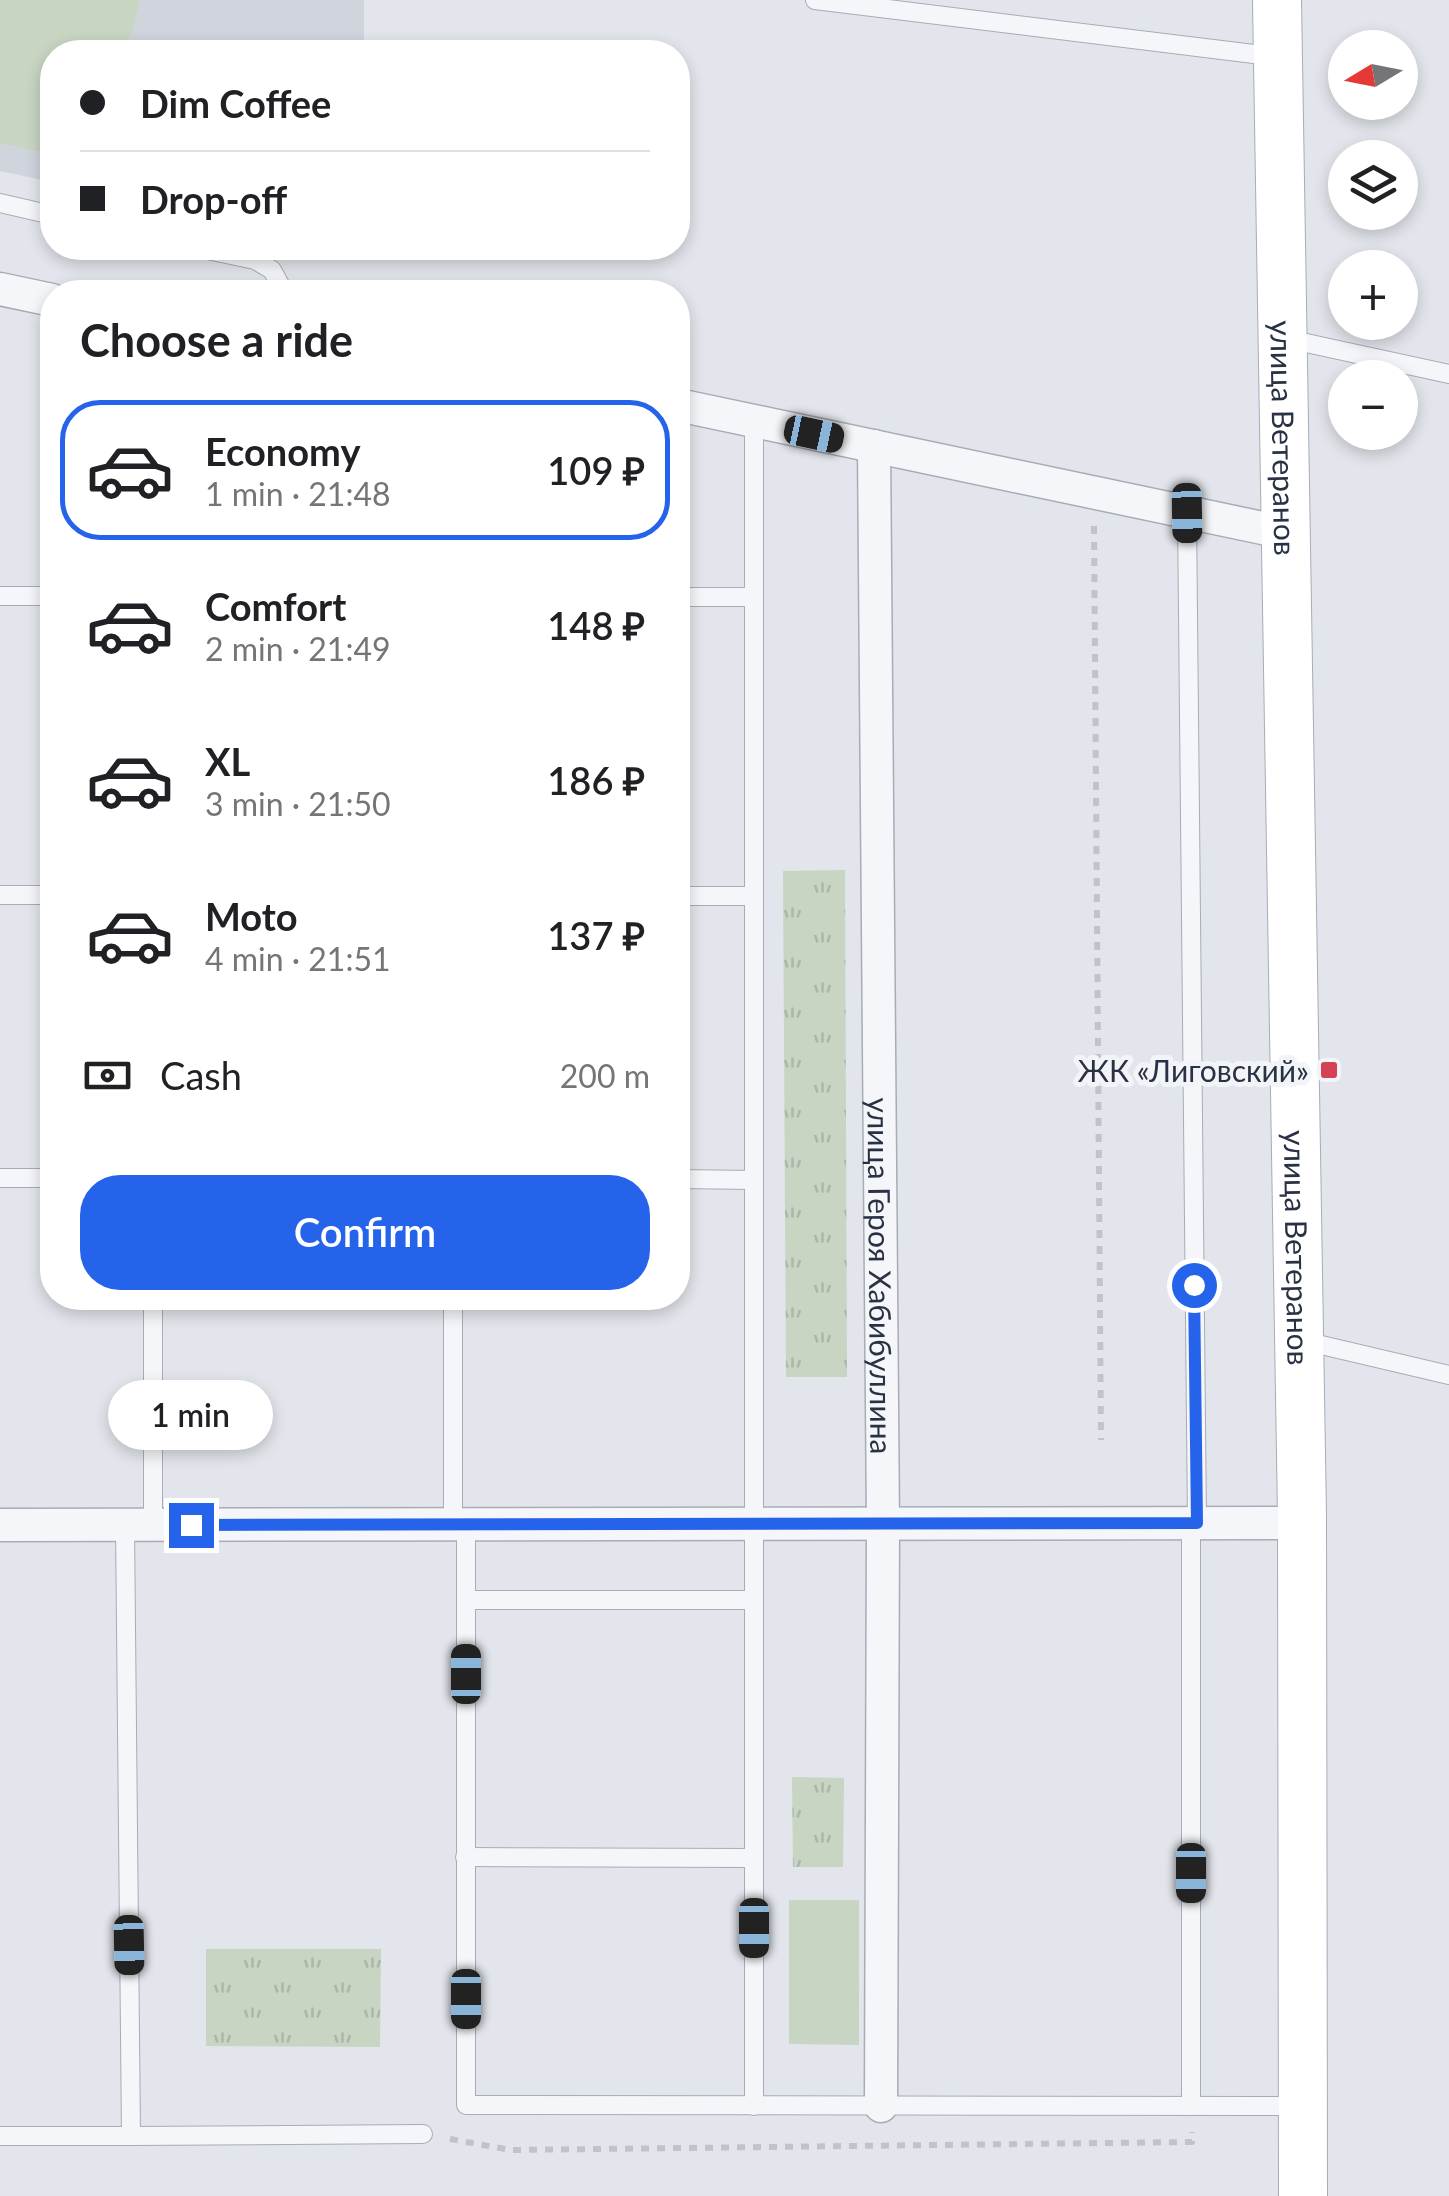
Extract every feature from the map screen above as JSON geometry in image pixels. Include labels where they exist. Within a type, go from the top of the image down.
[{"type":"street","name":"улица Ветеранов","points":[[1260,0],[1275,337],[1299,1340],[1294,2106],[1285,2196]]},
{"type":"street","name":"улица Ветеранов","points":[[1277,0],[1272,530],[1282,1524],[1294,2106],[1303,2196]]},
{"type":"street","points":[[0,289],[40,297]]},
{"type":"street","points":[[690,408],[1272,530]]},
{"type":"street","name":"улица Героя Хабибуллина","points":[[874,446],[883,1524],[881,2106]]},
{"type":"street","points":[[0,1525],[1282,1524]]},
{"type":"lane","points":[[816,0],[1262,55]]},
{"type":"lane","points":[[0,204],[40,212]]},
{"type":"lane","points":[[255,260],[272,270],[277,280]]},
{"type":"lane","points":[[1275,337],[1449,374]]},
{"type":"lane","points":[[754,421],[754,2106]]},
{"type":"lane","points":[[1187,513],[1194,1523],[1191,2106]]},
{"type":"lane","points":[[0,596],[40,596]]},
{"type":"lane","points":[[690,597],[754,597]]},
{"type":"lane","points":[[0,894],[40,895]]},
{"type":"lane","points":[[690,896],[754,896]]},
{"type":"lane","points":[[0,1178],[40,1178]]},
{"type":"lane","points":[[690,1180],[754,1180]]},
{"type":"lane","points":[[130,2136],[139,1525],[153,1310]]},
{"type":"lane","points":[[453,1310],[459,1524],[466,1600],[466,2106],[1294,2106]]},
{"type":"lane","points":[[1299,1340],[1449,1374]]},
{"type":"lane","points":[[466,1600],[754,1600]]},
{"type":"lane","points":[[466,1857],[754,1858]]},
{"type":"lane","points":[[0,2136],[423,2134]]},
{"type":"path","points":[[1094,493],[1102,1440]]},
{"type":"path","points":[[423,2134],[511,2150],[1192,2142],[1191,2106]]},
{"type":"shaded area","points":[[0,0],[364,0],[364,40],[40,40],[40,179],[0,171]]},
{"type":"green space","points":[[0,0],[140,0],[127,40],[40,40],[40,151],[0,143]]},
{"type":"green space","points":[[845,870],[847,1377],[786,1377],[783,871]]},
{"type":"green space","points":[[792,1777],[844,1778],[843,1867],[793,1867]]},
{"type":"green space","points":[[789,1900],[859,1900],[859,2045],[789,2044]]},
{"type":"green space","points":[[206,1949],[381,1949],[380,2047],[206,2046]]},
{"type":"place","name":"ЖК «Лиговский»","points":[[1329,1070]]},
{"type":"route","points":[[191,1525],[1197,1523],[1194,1285]]}]
